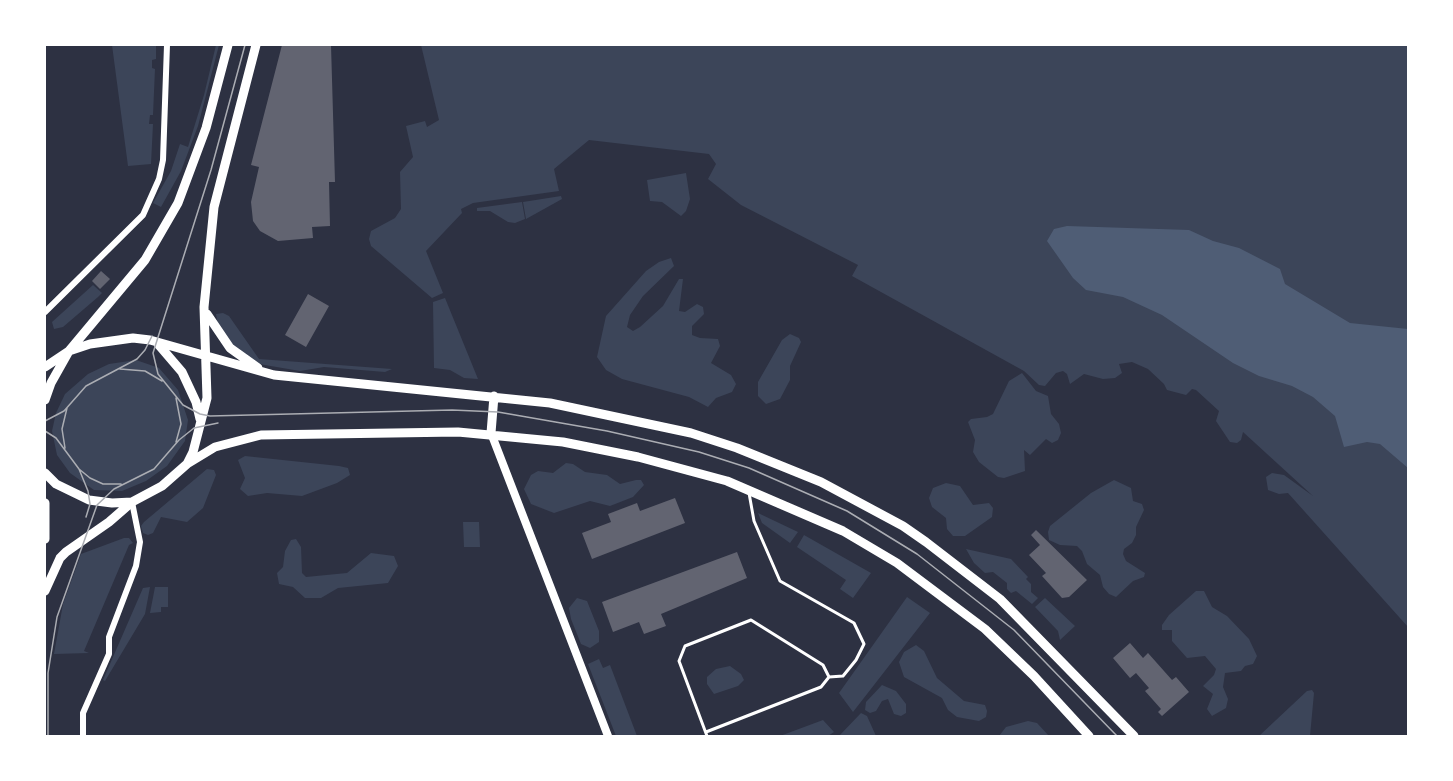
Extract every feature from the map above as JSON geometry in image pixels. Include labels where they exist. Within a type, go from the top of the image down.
[{"type":"main road","points":[[45,400],[51,383],[69,351],[145,260],[178,203],[206,128],[228,45]]},
{"type":"main road","points":[[187,464],[201,425],[207,398],[204,307],[214,207],[256,45]]},
{"type":"main road","points":[[204,307],[215,329],[230,348],[248,363],[274,375]]},
{"type":"main road","points":[[45,367],[69,351],[111,340],[133,338],[156,341],[274,375],[494,396],[586,409],[691,433],[783,466],[856,500],[903,526],[1000,599],[1134,736]]},
{"type":"main road","points":[[156,341],[176,362],[187,380],[196,402],[201,425]]},
{"type":"main road","points":[[491,433],[494,396]]},
{"type":"main road","points":[[45,591],[60,558],[66,552],[109,522],[132,502],[162,486],[187,464],[215,447],[261,435],[491,433],[563,442],[638,457],[748,489],[843,531],[897,563],[985,629],[1034,676],[1089,736]]},
{"type":"main road","points":[[45,473],[73,494],[92,501],[132,502]]},
{"type":"main road","points":[[45,503],[45,539]]},
{"type":"street","points":[[45,312],[143,215],[159,179],[163,160],[167,45]]},
{"type":"street","points":[[491,433],[608,736]]},
{"type":"street","points":[[83,736],[83,714],[109,654],[109,637],[136,566],[140,542],[132,502]]},
{"type":"lane","points":[[748,489],[750,507],[757,528],[780,581],[854,623],[864,644],[856,660],[843,676],[829,677],[821,687],[707,734],[679,661],[685,646],[751,620],[823,664],[829,677]]},
{"type":"shaded area","points":[[112,45],[156,45],[156,59],[152,60],[152,68],[155,69],[153,115],[150,115],[149,124],[153,124],[151,164],[128,166]]},
{"type":"shaded area","points":[[216,45],[219,45],[198,126],[181,171],[161,207],[153,203],[171,171],[180,144],[188,147]]},
{"type":"shaded area","points":[[421,45],[1408,45],[1408,627],[1288,493],[1279,494],[1268,490],[1266,477],[1272,473],[1284,475],[1313,496],[1243,432],[1241,440],[1237,443],[1230,442],[1216,421],[1219,411],[1196,390],[1192,389],[1186,395],[1167,390],[1164,384],[1148,369],[1132,362],[1119,364],[1122,373],[1115,378],[1103,379],[1084,374],[1070,384],[1067,374],[1063,371],[1056,373],[1045,386],[1039,385],[1024,371],[852,276],[858,265],[741,205],[708,179],[716,164],[709,154],[589,140],[554,169],[559,191],[473,203],[461,209],[462,213],[426,251],[443,293],[432,298],[371,246],[369,239],[371,231],[395,218],[401,209],[400,172],[413,157],[406,126],[425,121],[427,127],[439,120]]},
{"type":"shaded area","points":[[686,173],[690,199],[686,211],[681,216],[662,202],[650,201],[647,180]]},
{"type":"shaded area","points":[[561,196],[562,199],[526,219],[523,202]]},
{"type":"shaded area","points":[[522,202],[525,219],[515,223],[508,222],[490,211],[477,211],[477,208]]},
{"type":"shaded area","points":[[1067,226],[1189,230],[1213,241],[1239,248],[1280,269],[1285,284],[1350,323],[1408,329],[1408,468],[1380,444],[1367,442],[1344,447],[1335,416],[1313,397],[1292,386],[1259,376],[1233,363],[1162,315],[1123,297],[1086,290],[1073,278],[1047,241],[1054,229]]},
{"type":"shaded area","points":[[671,258],[674,266],[643,296],[630,315],[627,327],[633,331],[640,327],[663,306],[679,279],[683,279],[679,311],[685,312],[697,304],[703,307],[704,314],[692,326],[692,335],[718,339],[720,346],[711,363],[731,375],[736,384],[732,392],[716,398],[708,407],[689,397],[622,379],[606,370],[597,357],[606,316],[646,271],[659,262]]},
{"type":"shaded area","points":[[93,285],[102,293],[63,327],[54,329],[52,322]]},
{"type":"shaded area","points":[[445,298],[478,379],[464,378],[450,370],[434,368],[433,302]]},
{"type":"shaded area","points":[[223,313],[229,316],[259,359],[392,369],[385,372],[324,367],[300,371],[259,364],[232,346],[218,326],[216,314]]},
{"type":"shaded area","points":[[790,334],[799,338],[801,342],[790,366],[790,380],[780,399],[766,404],[758,396],[758,382],[782,340]]},
{"type":"shaded area","points":[[136,360],[159,368],[178,390],[188,420],[185,441],[167,466],[146,481],[122,491],[94,490],[70,473],[57,455],[52,431],[56,413],[65,394],[88,374],[109,364]]},
{"type":"shaded area","points":[[1022,373],[1036,391],[1048,396],[1051,414],[1059,424],[1061,433],[1058,440],[1052,443],[1046,439],[1030,455],[1024,450],[1025,471],[1004,478],[998,477],[979,462],[973,452],[975,440],[968,422],[971,419],[993,414],[1009,381]]},
{"type":"shaded area","points":[[245,456],[339,466],[348,468],[350,475],[337,483],[302,496],[267,493],[248,496],[240,489],[245,478],[238,460]]},
{"type":"shaded area","points":[[566,463],[573,464],[585,472],[607,475],[620,484],[641,480],[644,485],[633,497],[610,506],[590,501],[554,513],[531,504],[524,489],[531,475],[538,471],[553,473]]},
{"type":"shaded area","points":[[207,469],[214,470],[216,475],[203,508],[187,522],[161,517],[153,533],[148,535],[143,533],[141,526],[144,522]]},
{"type":"shaded area","points":[[1114,480],[1131,488],[1133,501],[1142,504],[1144,510],[1136,527],[1136,535],[1132,543],[1124,549],[1123,554],[1126,561],[1145,573],[1144,577],[1133,581],[1116,597],[1109,594],[1103,587],[1100,575],[1087,564],[1082,551],[1077,546],[1060,545],[1049,540],[1048,532],[1050,526],[1091,493]]},
{"type":"shaded area","points":[[946,483],[960,486],[973,505],[989,503],[993,508],[992,517],[965,536],[953,536],[947,529],[946,518],[932,507],[929,498],[933,488]]},
{"type":"shaded area","points":[[758,513],[798,532],[790,543],[762,523]]},
{"type":"shaded area","points":[[463,522],[479,522],[480,547],[464,547]]},
{"type":"shaded area","points":[[804,535],[871,573],[853,598],[840,589],[846,580],[797,547]]},
{"type":"shaded area","points":[[129,538],[133,543],[129,545],[84,651],[89,653],[54,654],[63,604],[81,554]]},
{"type":"shaded area","points":[[296,539],[301,547],[302,573],[306,577],[347,573],[371,553],[394,556],[398,566],[388,583],[338,588],[321,598],[305,598],[293,587],[279,584],[277,573],[283,567],[285,551],[291,540]]},
{"type":"shaded area","points":[[966,549],[1011,559],[1028,577],[1026,579],[1031,584],[1031,592],[1038,598],[1032,604],[1016,591],[1011,593],[1007,589],[1007,583],[993,572],[985,573],[974,563]]},
{"type":"shaded area","points":[[150,587],[145,614],[105,681],[103,680],[143,588]]},
{"type":"shaded area","points":[[155,587],[168,587],[168,607],[161,607],[161,612],[150,613]]},
{"type":"shaded area","points":[[1196,591],[1204,591],[1212,607],[1227,616],[1249,639],[1257,656],[1253,664],[1245,666],[1241,671],[1225,673],[1223,687],[1228,699],[1226,708],[1212,716],[1207,709],[1213,694],[1203,686],[1214,675],[1216,669],[1205,656],[1187,658],[1172,641],[1172,630],[1162,630],[1162,625],[1169,615]]},
{"type":"shaded area","points":[[907,597],[930,613],[853,712],[839,693]]},
{"type":"shaded area","points":[[577,598],[587,601],[599,631],[599,642],[590,648],[581,644],[571,619],[569,608]]},
{"type":"shaded area","points":[[1045,598],[1075,626],[1060,640],[1058,631],[1035,607]]},
{"type":"shaded area","points":[[916,645],[924,651],[937,678],[964,701],[985,705],[986,717],[979,721],[957,717],[948,710],[942,698],[904,677],[899,662],[904,652]]},
{"type":"shaded area","points":[[599,659],[603,668],[610,665],[637,736],[616,736],[588,664]]},
{"type":"shaded area","points":[[730,666],[741,674],[744,680],[738,686],[714,694],[707,684],[707,677],[716,669]]},
{"type":"shaded area","points":[[882,685],[896,691],[906,704],[906,713],[901,716],[894,714],[888,699],[882,701],[876,711],[870,713],[865,710],[866,702]]},
{"type":"shaded area","points":[[1312,690],[1314,693],[1310,736],[1259,736],[1307,691]]},
{"type":"shaded area","points":[[861,713],[867,716],[876,736],[839,736]]},
{"type":"shaded area","points":[[823,720],[834,732],[828,736],[780,736]]},
{"type":"shaded area","points":[[1028,721],[1037,723],[1049,736],[999,736],[1006,727]]},
{"type":"building","points":[[282,45],[331,45],[335,182],[329,182],[330,226],[312,227],[313,238],[278,241],[260,231],[253,221],[251,202],[259,167],[251,165]]},
{"type":"building","points":[[101,271],[110,279],[100,289],[92,281]]},
{"type":"building","points":[[308,294],[329,306],[306,347],[285,335]]},
{"type":"building","points":[[675,498],[685,523],[592,559],[582,533],[611,522],[608,514],[637,503],[640,511]]},
{"type":"building","points":[[1036,530],[1087,580],[1069,597],[1062,598],[1042,576],[1046,573],[1029,555],[1040,545],[1031,535]]},
{"type":"building","points":[[737,552],[747,578],[661,614],[666,626],[644,634],[639,622],[613,632],[602,602]]},
{"type":"building","points":[[1130,643],[1143,658],[1148,653],[1172,680],[1176,677],[1189,692],[1162,716],[1158,712],[1161,709],[1145,691],[1149,688],[1136,673],[1130,678],[1113,658]]},
{"type":"tram line","points":[[245,45],[211,170],[153,353],[158,374],[183,405],[200,414],[210,416],[452,410],[498,412],[607,431],[699,452],[749,468],[847,511],[917,554],[1014,630],[1117,736]]},
{"type":"tram line","points":[[45,421],[64,411],[86,386],[137,359],[152,336]]},
{"type":"tram line","points":[[120,369],[145,371],[162,381]]},
{"type":"tram line","points":[[176,398],[181,424],[176,442]]},
{"type":"tram line","points":[[65,448],[62,429],[67,408]]},
{"type":"tram line","points":[[48,736],[48,673],[57,617],[97,505],[114,489],[154,469],[179,440],[194,428],[218,423]]},
{"type":"tram line","points":[[45,431],[56,438],[79,469],[90,478],[103,484],[121,484]]},
{"type":"tram line","points":[[79,469],[88,491],[90,504],[86,517]]}]
